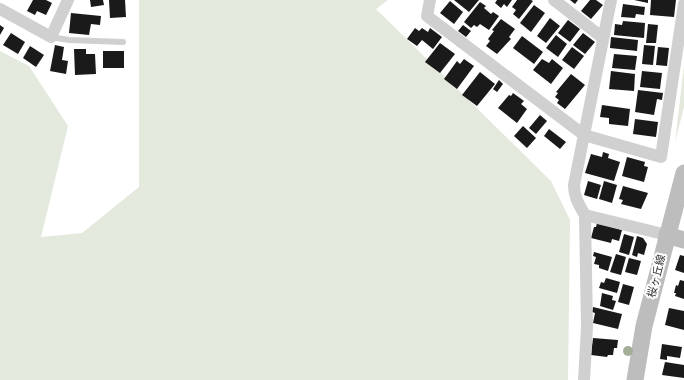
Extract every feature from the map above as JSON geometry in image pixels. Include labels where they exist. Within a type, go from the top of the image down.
[{"type":"street","points":[[0,9],[51,37],[68,0]]},
{"type":"street","points":[[430,0],[427,16],[584,135],[661,157],[684,4]]},
{"type":"street","points":[[554,0],[603,38]]},
{"type":"street","points":[[584,380],[587,327],[585,215],[576,200],[574,185],[611,0]]},
{"type":"street","name":"桜ヶ丘線","points":[[635,380],[644,326],[666,235],[684,173]]},
{"type":"street","points":[[585,215],[684,240]]},
{"type":"lane","points":[[51,37],[69,40],[123,42]]},
{"type":"shaded area","points":[[139,0],[388,0],[376,9],[551,181],[570,220],[568,380],[0,380],[0,51],[29,66],[68,126],[41,237],[82,233],[139,187]]},
{"type":"shaded area","points":[[684,66],[684,107],[675,142]]},
{"type":"building","points":[[33,0],[46,0],[52,3],[46,15],[37,11],[35,15],[27,11]]},
{"type":"building","points":[[90,0],[103,0],[104,5],[91,7]]},
{"type":"building","points":[[109,0],[125,0],[126,17],[110,18]]},
{"type":"building","points":[[454,0],[479,0],[469,12]]},
{"type":"building","points":[[497,0],[512,0],[507,7],[504,4],[501,8],[495,3]]},
{"type":"building","points":[[517,0],[533,1],[519,19],[513,14],[516,10],[512,7]]},
{"type":"building","points":[[570,0],[578,0],[575,4]]},
{"type":"building","points":[[590,0],[596,0],[603,5],[591,19],[581,11]]},
{"type":"building","points":[[634,0],[648,0],[648,3]]},
{"type":"building","points":[[651,0],[676,0],[674,17],[650,15]]},
{"type":"building","points":[[450,1],[463,12],[454,24],[440,13]]},
{"type":"building","points":[[480,2],[486,6],[484,8],[491,14],[493,12],[499,16],[489,30],[480,24],[477,27],[474,25],[471,28],[464,22]]},
{"type":"building","points":[[623,4],[645,7],[644,15],[636,14],[635,18],[621,17]]},
{"type":"building","points":[[534,5],[545,13],[531,32],[520,23]]},
{"type":"building","points":[[71,13],[101,16],[100,25],[91,24],[89,35],[69,33]]},
{"type":"building","points":[[550,18],[560,26],[546,43],[537,36]]},
{"type":"building","points":[[501,19],[515,29],[509,37],[511,39],[497,54],[486,46],[490,41],[488,39],[494,31],[492,30]]},
{"type":"building","points":[[568,20],[580,29],[570,42],[558,33]]},
{"type":"building","points":[[623,21],[645,23],[644,38],[614,35],[615,24],[622,25]]},
{"type":"building","points":[[648,24],[658,25],[656,43],[646,43]]},
{"type":"building","points":[[0,25],[4,28],[0,35]]},
{"type":"building","points":[[463,25],[471,31],[466,37],[458,31]]},
{"type":"building","points":[[415,28],[419,31],[422,28],[428,32],[430,28],[442,37],[433,49],[422,40],[417,46],[407,39]]},
{"type":"building","points":[[11,33],[25,42],[18,54],[3,45]]},
{"type":"building","points":[[583,33],[595,42],[585,54],[573,45]]},
{"type":"building","points":[[556,35],[567,44],[558,57],[546,48]]},
{"type":"building","points":[[522,36],[543,52],[534,64],[513,48]]},
{"type":"building","points":[[611,37],[638,40],[637,51],[610,48]]},
{"type":"building","points":[[440,43],[455,54],[440,73],[425,62]]},
{"type":"building","points":[[55,45],[64,47],[62,60],[68,61],[66,74],[50,71]]},
{"type":"building","points":[[644,45],[655,46],[653,65],[642,64]]},
{"type":"building","points":[[30,46],[44,55],[36,67],[23,58]]},
{"type":"building","points":[[572,47],[584,56],[574,69],[562,60]]},
{"type":"building","points":[[658,47],[669,48],[667,66],[656,65]]},
{"type":"building","points":[[74,49],[86,49],[86,54],[95,54],[96,74],[75,75]]},
{"type":"building","points":[[103,51],[124,51],[124,68],[103,68]]},
{"type":"building","points":[[614,54],[637,56],[635,70],[612,68]]},
{"type":"building","points":[[464,59],[474,66],[457,89],[444,79],[457,61],[460,64]]},
{"type":"building","points":[[542,59],[549,63],[552,59],[563,68],[551,84],[533,70]]},
{"type":"building","points":[[611,71],[635,74],[634,91],[609,89]]},
{"type":"building","points":[[642,71],[662,73],[660,89],[640,87]]},
{"type":"building","points":[[480,72],[495,84],[477,106],[462,95]]},
{"type":"building","points":[[571,74],[585,85],[565,109],[557,103],[559,100],[555,97],[558,93],[556,92]]},
{"type":"building","points":[[499,80],[503,84],[497,92],[493,89]]},
{"type":"building","points":[[638,90],[663,93],[662,100],[657,99],[654,115],[635,112]]},
{"type":"building","points":[[513,93],[524,101],[521,104],[527,109],[517,123],[498,108],[509,95],[511,96]]},
{"type":"building","points":[[602,105],[630,109],[628,126],[609,124],[609,118],[600,117]]},
{"type":"building","points":[[540,115],[547,121],[536,134],[529,128]]},
{"type":"building","points":[[635,119],[658,122],[656,137],[633,134]]},
{"type":"building","points":[[523,126],[536,138],[527,148],[514,136]]},
{"type":"building","points":[[549,129],[566,142],[560,149],[544,136]]},
{"type":"building","points":[[603,152],[609,154],[608,158],[620,162],[614,181],[585,173],[591,154],[602,157]]},
{"type":"building","points":[[627,157],[645,162],[644,166],[648,167],[644,182],[622,176]]},
{"type":"building","points":[[588,181],[601,185],[597,199],[584,195]]},
{"type":"building","points":[[604,181],[617,185],[612,203],[599,199]]},
{"type":"building","points":[[623,186],[648,193],[641,209],[621,204],[623,200],[619,199]]},
{"type":"building","points":[[597,223],[622,230],[619,241],[612,239],[611,243],[591,238],[594,227],[596,227]]},
{"type":"building","points":[[624,234],[634,237],[629,255],[619,252]]},
{"type":"building","points":[[637,236],[643,238],[647,244],[644,255],[638,253],[637,257],[632,255]]},
{"type":"building","points":[[594,252],[612,257],[608,271],[599,268],[599,265],[594,264],[596,257],[593,256]]},
{"type":"building","points":[[616,254],[626,257],[621,275],[610,272]]},
{"type":"building","points":[[680,255],[684,256],[684,273],[675,270]]},
{"type":"building","points":[[629,258],[641,261],[637,275],[625,272]]},
{"type":"building","points":[[606,278],[620,282],[617,293],[599,288],[601,282],[604,283]]},
{"type":"building","points":[[680,280],[684,281],[684,299],[675,296],[676,293],[674,293],[676,285],[678,286]]},
{"type":"building","points":[[623,284],[634,287],[629,305],[618,302]]},
{"type":"building","points":[[602,293],[613,296],[612,300],[616,301],[613,310],[600,306]]},
{"type":"building","points":[[593,307],[622,314],[618,329],[593,323],[595,313],[592,312]]},
{"type":"building","points":[[669,308],[684,311],[684,330],[665,325]]},
{"type":"building","points":[[593,338],[618,340],[617,348],[614,348],[613,355],[608,355],[607,357],[591,355]]},
{"type":"building","points":[[662,344],[682,347],[680,358],[667,356],[667,360],[660,359]]},
{"type":"building","points":[[665,362],[684,365],[684,378],[662,375]]}]
